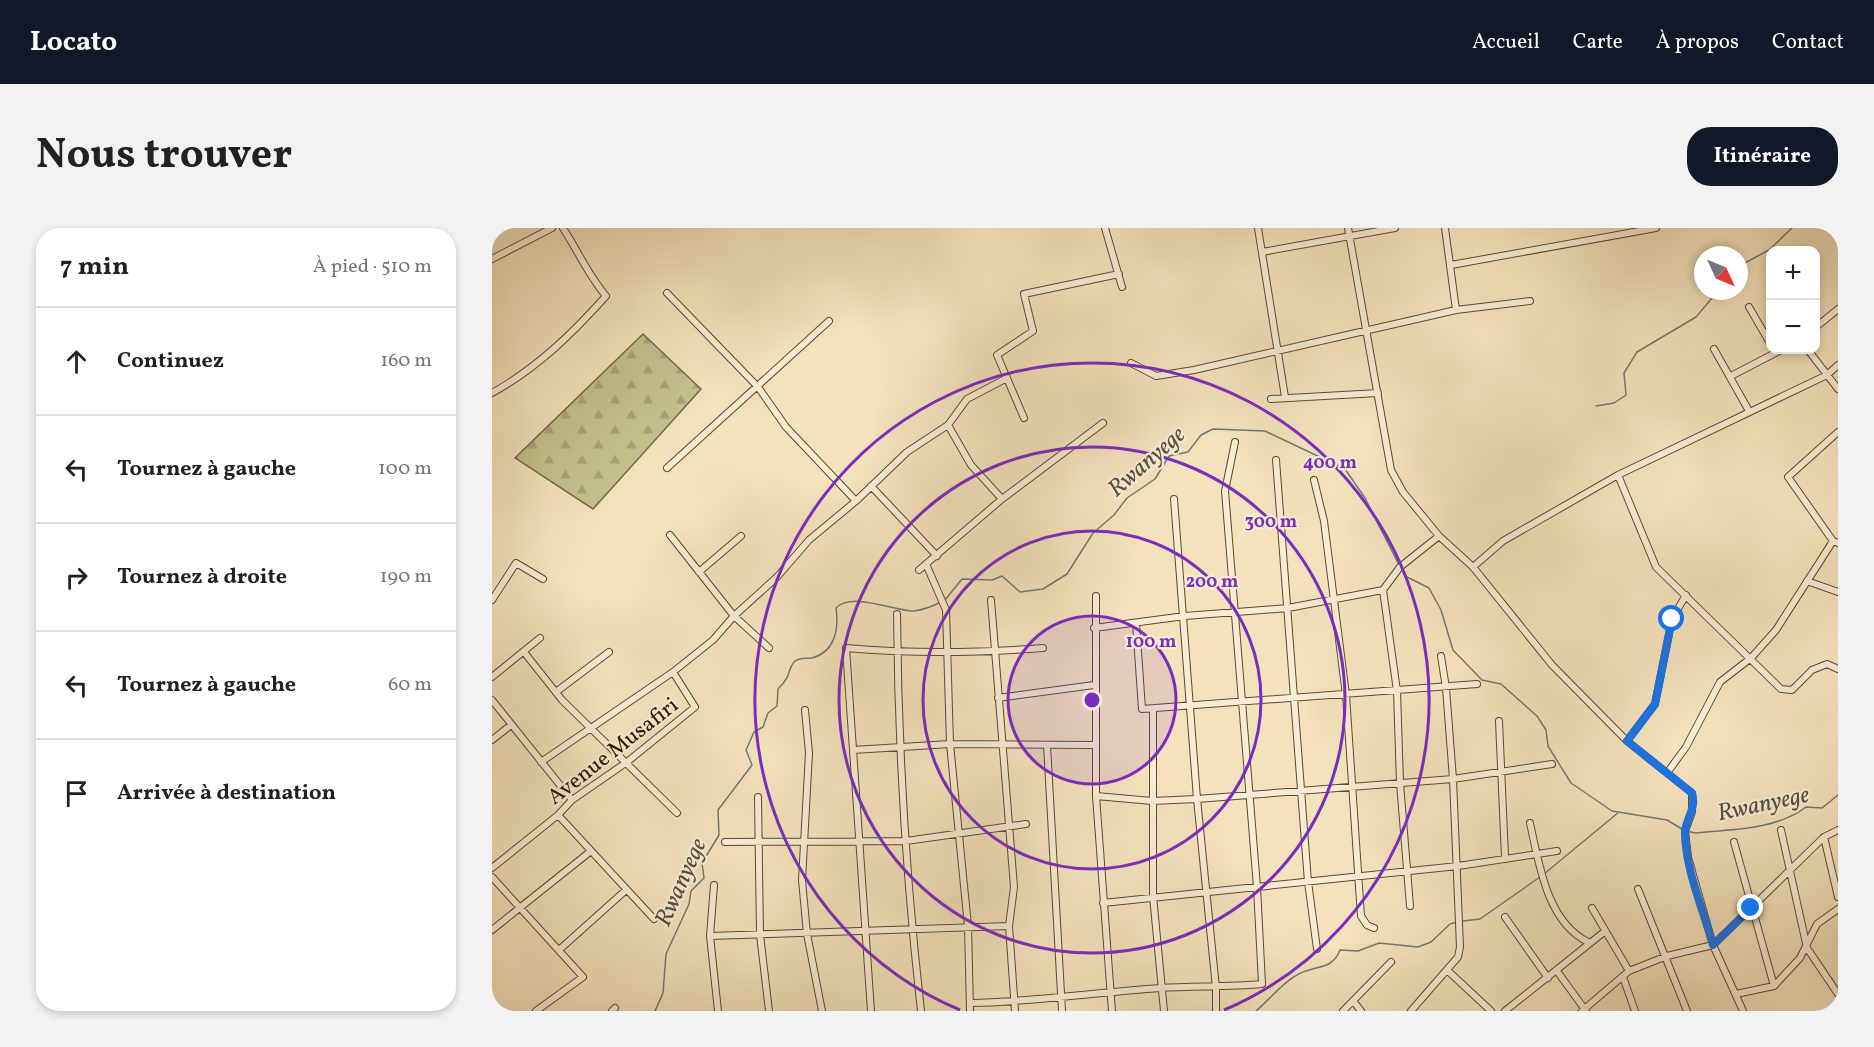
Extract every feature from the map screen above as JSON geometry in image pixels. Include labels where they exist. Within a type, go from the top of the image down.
[{"type":"street","points":[[492,259],[552,228]]},
{"type":"street","points":[[492,393],[513,381],[568,339],[606,296],[589,276],[563,228]]},
{"type":"street","points":[[1105,228],[1122,287]]},
{"type":"street","points":[[1258,228],[1285,397]]},
{"type":"street","points":[[1348,228],[1391,470],[1403,492],[1439,536],[1473,567],[1552,665],[1627,741],[1692,793],[1694,800],[1685,831],[1688,857],[1713,945],[1743,1011]]},
{"type":"street","points":[[1262,252],[1395,228]]},
{"type":"street","points":[[1445,228],[1456,310]]},
{"type":"street","points":[[1451,265],[1656,228]]},
{"type":"street","points":[[1024,418],[997,355],[1033,331],[1024,294],[1119,274]]},
{"type":"street","points":[[667,293],[758,387],[786,428],[856,501]]},
{"type":"street","points":[[1131,363],[1156,376],[1456,310],[1530,301]]},
{"type":"street","points":[[1749,307],[1766,335]]},
{"type":"street","points":[[1820,323],[1838,309]]},
{"type":"street","points":[[667,468],[829,321]]},
{"type":"street","points":[[1714,350],[1731,376],[1749,411]]},
{"type":"street","points":[[1731,376],[1770,354]]},
{"type":"street","points":[[1811,354],[1838,389]]},
{"type":"street","points":[[1473,567],[1503,541],[1618,475],[1827,375],[1838,365]]},
{"type":"street","points":[[1002,499],[971,465],[948,425],[967,399],[1007,378]]},
{"type":"street","points":[[1271,399],[1378,393]]},
{"type":"street","points":[[919,570],[1002,499],[1103,423]]},
{"type":"street","name":"Avenue Musafiri","points":[[492,868],[558,815],[572,800],[627,762],[695,707],[673,672],[713,640],[734,616],[777,577],[809,540],[856,501],[907,452],[948,425]]},
{"type":"street","points":[[1667,773],[1686,747],[1720,682],[1751,658],[1776,630],[1835,542],[1788,477],[1838,432]]},
{"type":"street","points":[[970,1003],[1014,1002],[1163,988],[1216,988],[1262,984],[1257,887],[1225,490],[1235,442]]},
{"type":"street","points":[[1276,460],[1308,882],[1317,949]]},
{"type":"street","points":[[1618,475],[1656,567],[1781,689],[1792,690],[1812,670],[1827,664],[1838,669]]},
{"type":"street","points":[[1314,480],[1324,521],[1346,695],[1350,788],[1361,916],[1367,925],[1374,928]]},
{"type":"street","points":[[871,486],[937,556]]},
{"type":"street","points":[[1174,499],[1185,616],[1197,799],[1216,988],[1216,1011]]},
{"type":"street","points":[[670,535],[734,616],[769,648]]},
{"type":"street","points":[[699,572],[741,536]]},
{"type":"street","points":[[1094,628],[1185,616],[1288,608],[1383,590],[1400,567],[1439,536]]},
{"type":"street","points":[[492,600],[516,563],[543,579]]},
{"type":"street","points":[[926,564],[946,610],[950,744],[968,926],[970,1011]]},
{"type":"street","points":[[1807,581],[1838,592]]},
{"type":"street","points":[[1383,590],[1397,692],[1400,783],[1409,871],[1410,906]]},
{"type":"street","points":[[1096,596],[1094,628],[1096,796],[1112,1011]]},
{"type":"street","points":[[1627,741],[1655,704],[1672,619],[1686,596]]},
{"type":"street","points":[[991,600],[1014,887],[1009,926],[1015,1011]]},
{"type":"street","points":[[897,614],[906,841],[912,930],[921,1011]]},
{"type":"street","points":[[1136,622],[1142,709],[1397,692],[1477,684]]},
{"type":"street","points":[[493,675],[540,638]]},
{"type":"street","points":[[871,1011],[846,648],[897,653],[947,653],[1043,648]]},
{"type":"street","points":[[524,652],[556,692],[677,813]]},
{"type":"street","points":[[556,692],[609,652]]},
{"type":"street","points":[[1411,1011],[1458,957],[1460,947],[1457,922],[1458,866],[1453,779],[1446,688],[1441,656]]},
{"type":"street","points":[[541,762],[590,726],[673,672]]},
{"type":"street","points":[[998,698],[1094,685]]},
{"type":"street","points":[[492,700],[572,800]]},
{"type":"street","points":[[805,710],[809,753],[802,880],[807,934],[822,1011]]},
{"type":"street","points":[[1154,710],[1153,896],[1164,1011]]},
{"type":"street","points":[[1499,721],[1505,857]]},
{"type":"street","points":[[492,740],[511,725]]},
{"type":"street","points":[[853,750],[901,749],[950,744],[1095,745]]},
{"type":"street","points":[[1047,745],[1062,1011]]},
{"type":"street","points":[[1096,796],[1152,801],[1301,792],[1453,779],[1552,764]]},
{"type":"street","points":[[758,797],[760,935],[769,1011]]},
{"type":"street","points":[[558,815],[654,919]]},
{"type":"street","points":[[1530,823],[1540,867],[1557,912],[1569,931],[1588,942]]},
{"type":"street","points":[[725,842],[906,841],[1026,824]]},
{"type":"street","points":[[1781,830],[1807,948],[1838,994]]},
{"type":"street","points":[[1557,971],[1584,1010],[1629,971],[1667,956],[1713,945],[1824,837],[1838,830]]},
{"type":"street","points":[[1824,837],[1838,897]]},
{"type":"street","points":[[1734,842],[1774,986]]},
{"type":"street","points":[[492,930],[591,851]]},
{"type":"street","points":[[1103,903],[1458,866],[1505,857],[1557,851]]},
{"type":"street","points":[[492,877],[583,977],[536,1011]]},
{"type":"street","points":[[714,885],[710,936],[718,1011]]},
{"type":"street","points":[[1638,889],[1667,956],[1687,1011]]},
{"type":"street","points":[[559,950],[626,890]]},
{"type":"street","points":[[1592,908],[1604,932],[1629,971]]},
{"type":"street","points":[[1736,994],[1774,986],[1807,948],[1817,924],[1838,909]]},
{"type":"street","points":[[1504,917],[1548,978]]},
{"type":"street","points":[[710,936],[1009,926]]},
{"type":"street","points":[[1506,1011],[1557,971],[1588,942],[1604,932]]},
{"type":"street","points":[[1343,1011],[1391,962]]},
{"type":"street","points":[[1447,970],[1491,1011]]},
{"type":"street","points":[[1623,977],[1635,1011]]},
{"type":"street","points":[[1354,1002],[1361,1011]]},
{"type":"green space","points":[[643,334],[701,389],[593,509],[515,458]]},
{"type":"waterway","points":[[1748,261],[1769,250],[1792,228]]},
{"type":"waterway","points":[[1596,406],[1614,403],[1626,395],[1624,373],[1637,352],[1696,317],[1710,300]]},
{"type":"waterway","name":"Rwanyege","points":[[945,600],[962,579],[992,580],[1002,576],[1020,592],[1043,589],[1067,574],[1093,533],[1114,515],[1127,498],[1155,479],[1169,456],[1188,452],[1201,435],[1213,429],[1265,431],[1345,469],[1365,498],[1399,565]]},
{"type":"waterway","name":"Rwanyege","points":[[1402,569],[1405,576],[1429,588],[1441,610],[1453,650],[1482,680],[1501,684],[1537,716],[1546,730],[1548,746],[1571,783],[1612,811],[1667,820],[1682,829]]},
{"type":"waterway","name":"Rwanyege","points":[[655,1011],[663,993],[666,954],[689,904],[691,891],[704,878],[702,863],[719,835],[718,810],[752,765],[746,750],[754,732],[763,727],[768,713],[777,706],[778,689],[794,662],[798,659],[812,658],[826,651],[836,631],[836,608],[843,603],[863,602],[914,611],[941,602]]},
{"type":"waterway","name":"Rwanyege","points":[[1686,831],[1695,833],[1767,824],[1794,815],[1806,807],[1822,808],[1838,795]]},
{"type":"waterway","points":[[1544,874],[1619,812]]},
{"type":"waterway","points":[[1463,921],[1480,919],[1540,877]]},
{"type":"waterway","points":[[1256,1011],[1289,980],[1301,973],[1329,964],[1340,950],[1358,951],[1379,943],[1418,947],[1431,942],[1450,924],[1458,922]]},
{"type":"route","points":[[1672,619],[1655,704],[1627,741],[1692,793],[1694,800],[1692,812],[1685,831],[1688,857],[1713,945],[1751,908]]}]
